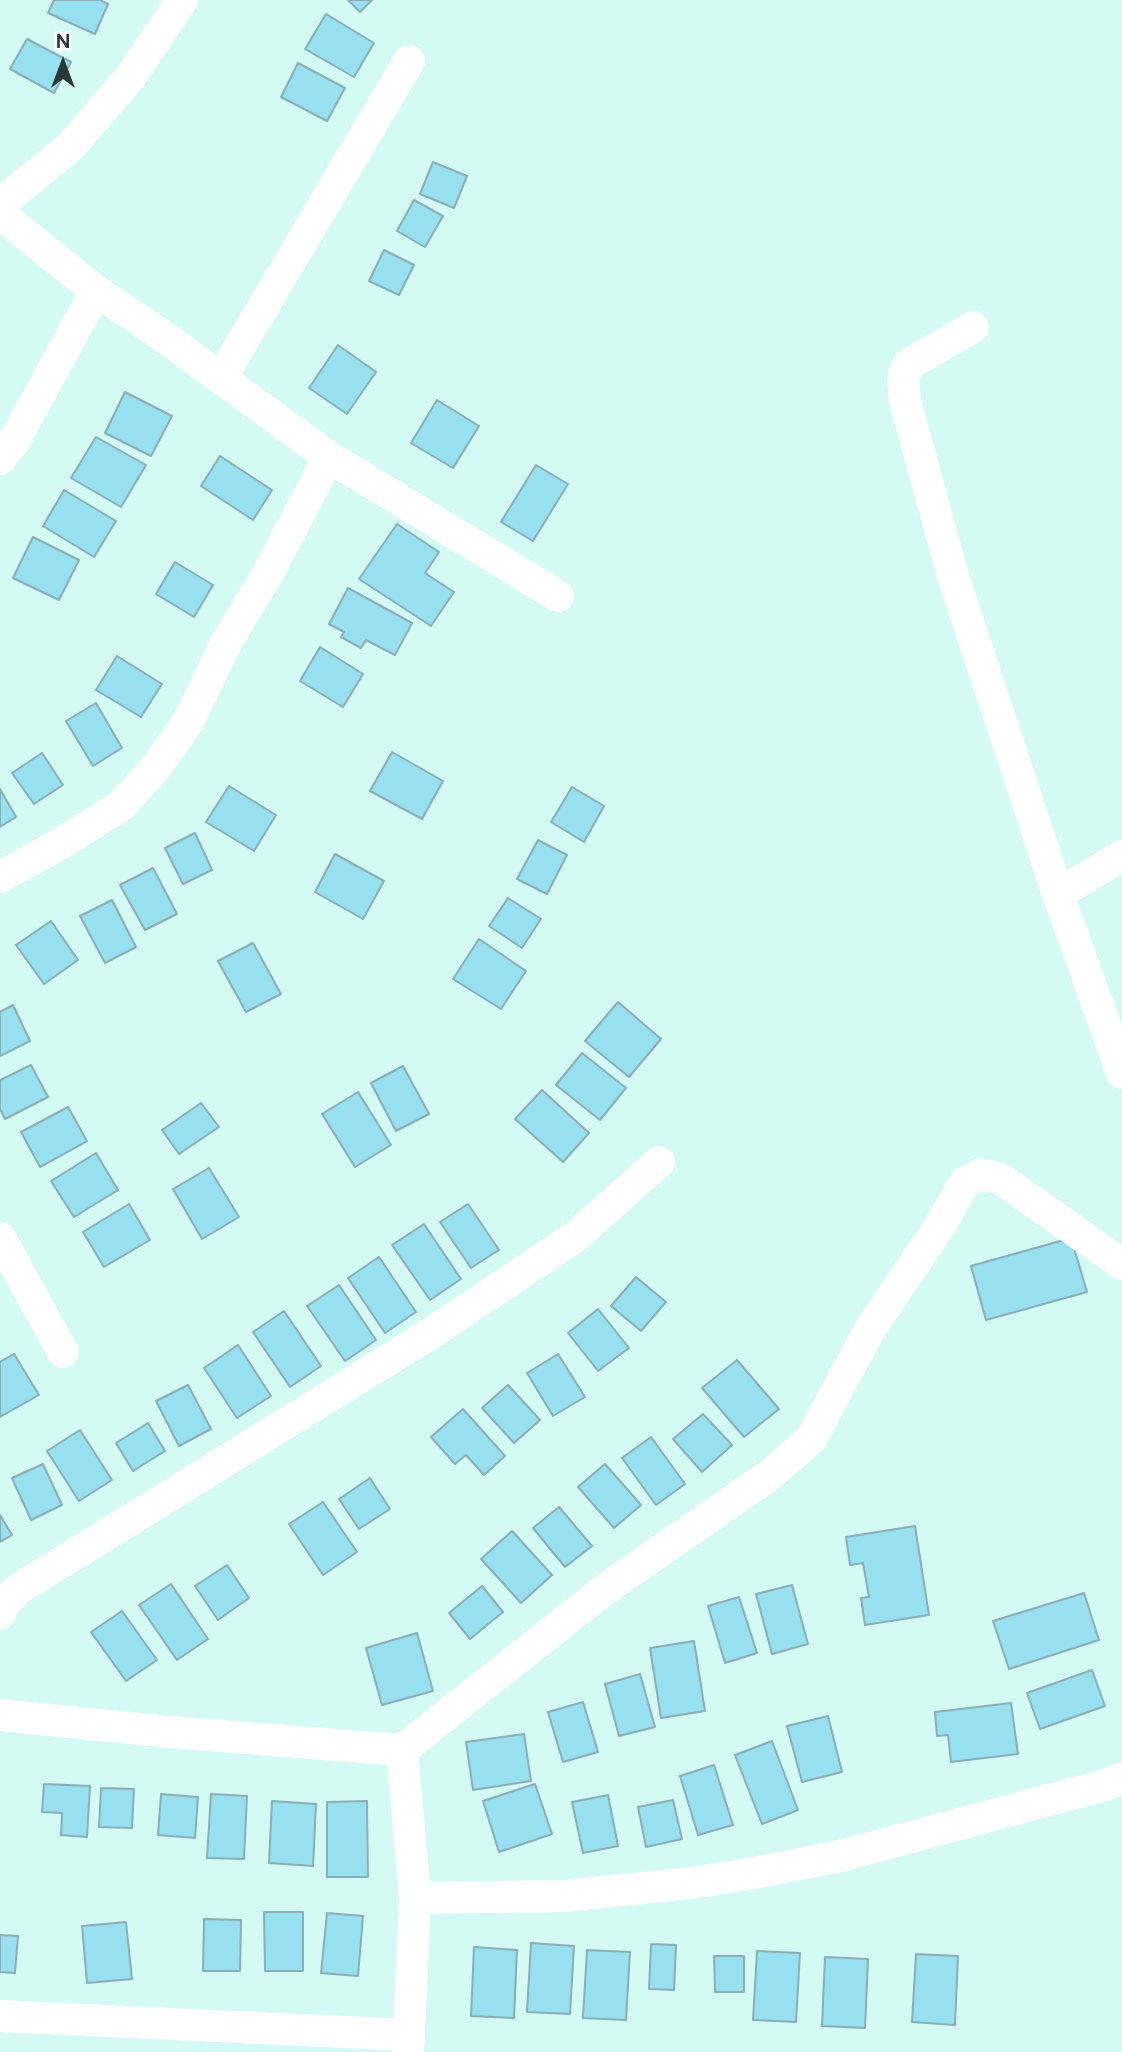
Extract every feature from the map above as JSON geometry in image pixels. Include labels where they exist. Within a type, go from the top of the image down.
[{"type":"street","points":[[0,204],[70,147],[131,76],[182,0]]},
{"type":"street","points":[[221,378],[409,61]]},
{"type":"street","points":[[0,214],[96,290],[329,457],[558,596]]},
{"type":"street","points":[[0,459],[13,443],[96,290]]},
{"type":"street","points":[[973,327],[908,366],[903,377],[905,401],[953,576],[1058,894],[1122,1073]]},
{"type":"street","points":[[0,877],[122,805],[156,767],[188,722],[226,643],[267,575],[329,457]]},
{"type":"street","points":[[1058,894],[1122,856]]},
{"type":"street","points":[[0,1614],[2,1606],[17,1590],[433,1332],[575,1237],[659,1162]]},
{"type":"street","points":[[0,1715],[402,1751],[604,1590],[771,1474],[811,1440],[870,1329],[941,1224],[965,1182],[981,1174],[1001,1179],[1122,1264]]},
{"type":"street","points":[[0,1238],[63,1352]]},
{"type":"street","points":[[0,2016],[408,2043],[415,1898],[402,1751]]},
{"type":"street","points":[[415,1898],[563,1896],[692,1883],[759,1872],[853,1853],[1105,1785],[1122,1778]]},
{"type":"building","points":[[54,0],[100,0],[108,4],[95,34],[48,13]]},
{"type":"building","points":[[348,0],[372,0],[360,12]]},
{"type":"building","points":[[326,14],[374,43],[354,77],[305,49]]},
{"type":"building","points":[[27,39],[71,62],[54,93],[10,69]]},
{"type":"building","points":[[298,63],[345,88],[327,121],[281,97]]},
{"type":"building","points":[[433,162],[467,176],[454,208],[420,194]]},
{"type":"building","points":[[414,200],[443,216],[425,247],[397,231]]},
{"type":"building","points":[[384,250],[414,265],[399,295],[369,281]]},
{"type":"building","points":[[338,345],[376,372],[347,414],[309,388]]},
{"type":"building","points":[[125,392],[172,416],[151,456],[105,433]]},
{"type":"building","points":[[437,400],[479,426],[453,468],[411,443]]},
{"type":"building","points":[[96,437],[146,465],[121,507],[71,478]]},
{"type":"building","points":[[220,456],[272,490],[253,520],[201,486]]},
{"type":"building","points":[[536,465],[568,484],[533,541],[501,522]]},
{"type":"building","points":[[64,490],[116,521],[94,557],[43,526]]},
{"type":"building","points":[[397,524],[439,552],[425,573],[454,592],[431,626],[359,579]]},
{"type":"building","points":[[33,537],[79,560],[59,600],[13,578]]},
{"type":"building","points":[[175,562],[213,585],[194,617],[156,594]]},
{"type":"building","points":[[348,588],[412,623],[395,655],[366,640],[361,648],[341,637],[344,632],[329,624]]},
{"type":"building","points":[[320,647],[363,674],[343,707],[300,681]]},
{"type":"building","points":[[117,656],[162,684],[141,717],[96,690]]},
{"type":"building","points":[[96,703],[122,748],[93,766],[66,721]]},
{"type":"building","points":[[392,752],[443,781],[422,819],[370,791]]},
{"type":"building","points":[[42,753],[63,785],[34,804],[12,773]]},
{"type":"building","points":[[229,786],[276,815],[254,851],[206,822]]},
{"type":"building","points":[[572,787],[604,806],[584,842],[551,822]]},
{"type":"building","points":[[0,789],[16,817],[0,827]]},
{"type":"building","points":[[195,833],[212,870],[183,884],[165,848]]},
{"type":"building","points":[[538,840],[567,855],[547,894],[517,879]]},
{"type":"building","points":[[335,854],[384,881],[363,919],[315,892]]},
{"type":"building","points":[[153,868],[177,914],[145,930],[120,885]]},
{"type":"building","points":[[508,898],[541,919],[522,948],[489,926]]},
{"type":"building","points":[[112,900],[136,947],[105,963],[80,916]]},
{"type":"building","points":[[51,921],[78,960],[44,984],[16,945]]},
{"type":"building","points":[[479,939],[526,971],[501,1009],[453,979]]},
{"type":"building","points":[[253,943],[281,994],[246,1012],[218,961]]},
{"type":"building","points":[[618,1002],[661,1039],[629,1077],[585,1041]]},
{"type":"building","points":[[13,1005],[30,1041],[0,1056],[0,1012]]},
{"type":"building","points":[[582,1053],[626,1088],[600,1120],[556,1085]]},
{"type":"building","points":[[31,1065],[48,1097],[5,1119],[0,1109],[0,1080]]},
{"type":"building","points":[[403,1066],[429,1114],[396,1131],[371,1083]]},
{"type":"building","points":[[542,1090],[589,1133],[563,1162],[515,1119]]},
{"type":"building","points":[[358,1092],[391,1145],[355,1167],[322,1114]]},
{"type":"building","points":[[201,1103],[219,1127],[179,1154],[162,1130]]},
{"type":"building","points":[[68,1107],[87,1141],[40,1167],[21,1132]]},
{"type":"building","points":[[96,1153],[118,1190],[74,1217],[51,1181]]},
{"type":"building","points":[[209,1168],[239,1217],[202,1239],[173,1189]]},
{"type":"building","points":[[129,1204],[150,1240],[104,1267],[83,1232]]},
{"type":"building","points":[[468,1204],[499,1250],[471,1268],[440,1222]]},
{"type":"building","points":[[424,1224],[461,1279],[430,1300],[392,1245]]},
{"type":"building","points":[[1071,1238],[1087,1292],[986,1320],[971,1266]]},
{"type":"building","points":[[379,1257],[416,1312],[385,1333],[348,1278]]},
{"type":"building","points":[[636,1277],[666,1302],[641,1331],[611,1306]]},
{"type":"building","points":[[339,1285],[376,1340],[345,1361],[307,1306]]},
{"type":"building","points":[[598,1309],[629,1348],[598,1371],[568,1333]]},
{"type":"building","points":[[284,1311],[321,1366],[290,1387],[253,1332]]},
{"type":"building","points":[[238,1345],[271,1396],[237,1418],[204,1368]]},
{"type":"building","points":[[14,1354],[39,1395],[0,1417],[0,1362]]},
{"type":"building","points":[[558,1354],[585,1397],[553,1416],[527,1373]]},
{"type":"building","points":[[737,1360],[779,1409],[744,1437],[702,1388]]},
{"type":"building","points":[[188,1385],[211,1429],[179,1446],[156,1401]]},
{"type":"building","points":[[508,1385],[540,1420],[514,1443],[482,1408]]},
{"type":"building","points":[[463,1409],[505,1456],[484,1475],[466,1455],[455,1464],[431,1437]]},
{"type":"building","points":[[703,1414],[732,1445],[702,1472],[673,1439]]},
{"type":"building","points":[[148,1423],[165,1451],[133,1471],[116,1443]]},
{"type":"building","points":[[80,1430],[112,1480],[79,1501],[47,1451]]},
{"type":"building","points":[[651,1437],[685,1484],[656,1505],[622,1458]]},
{"type":"building","points":[[43,1464],[62,1505],[31,1520],[12,1478]]},
{"type":"building","points":[[605,1464],[641,1505],[614,1528],[578,1487]]},
{"type":"building","points":[[370,1478],[390,1509],[359,1529],[339,1499]]},
{"type":"building","points":[[323,1502],[357,1552],[323,1575],[289,1524]]},
{"type":"building","points":[[559,1507],[592,1546],[565,1567],[533,1528]]},
{"type":"building","points":[[0,1515],[12,1535],[0,1542]]},
{"type":"building","points":[[915,1526],[929,1615],[865,1625],[861,1598],[869,1597],[863,1563],[850,1565],[846,1537]]},
{"type":"building","points":[[512,1531],[552,1575],[521,1603],[481,1559]]},
{"type":"building","points":[[227,1565],[249,1598],[218,1620],[195,1586]]},
{"type":"building","points":[[171,1584],[208,1639],[177,1660],[139,1605]]},
{"type":"building","points":[[792,1585],[808,1644],[772,1654],[756,1594]]},
{"type":"building","points":[[482,1586],[503,1612],[470,1639],[449,1613]]},
{"type":"building","points":[[1084,1593],[1099,1640],[1009,1669],[993,1621]]},
{"type":"building","points":[[739,1597],[757,1653],[725,1663],[708,1606]]},
{"type":"building","points":[[122,1611],[157,1660],[126,1681],[91,1632]]},
{"type":"building","points":[[417,1633],[433,1691],[382,1705],[366,1648]]},
{"type":"building","points":[[694,1641],[705,1711],[661,1718],[650,1648]]},
{"type":"building","points":[[1092,1670],[1105,1706],[1040,1729],[1027,1693]]},
{"type":"building","points":[[640,1674],[655,1727],[619,1736],[605,1684]]},
{"type":"building","points":[[583,1702],[598,1752],[563,1762],[548,1712]]},
{"type":"building","points":[[1011,1703],[1018,1754],[951,1762],[948,1735],[937,1736],[935,1712]]},
{"type":"building","points":[[828,1716],[842,1772],[802,1782],[787,1726]]},
{"type":"building","points":[[524,1734],[531,1781],[473,1790],[466,1742]]},
{"type":"building","points":[[772,1741],[798,1810],[762,1824],[735,1755]]},
{"type":"building","points":[[714,1765],[733,1825],[698,1835],[680,1776]]},
{"type":"building","points":[[44,1784],[90,1786],[87,1837],[61,1835],[62,1813],[42,1812]]},
{"type":"building","points":[[535,1784],[552,1834],[499,1852],[483,1801]]},
{"type":"building","points":[[101,1788],[134,1789],[132,1828],[99,1827]]},
{"type":"building","points":[[161,1794],[198,1797],[195,1838],[158,1835]]},
{"type":"building","points":[[211,1794],[247,1796],[244,1859],[207,1858]]},
{"type":"building","points":[[608,1795],[618,1846],[583,1853],[572,1802]]},
{"type":"building","points":[[673,1800],[682,1839],[646,1847],[638,1807]]},
{"type":"building","points":[[272,1801],[316,1804],[313,1866],[269,1863]]},
{"type":"building","points":[[367,1801],[368,1877],[327,1877],[327,1802]]},
{"type":"building","points":[[264,1912],[303,1912],[303,1971],[265,1971]]},
{"type":"building","points":[[327,1913],[363,1916],[358,1976],[321,1973]]},
{"type":"building","points":[[204,1919],[241,1920],[240,1971],[203,1971]]},
{"type":"building","points":[[126,1922],[132,1979],[87,1983],[82,1926]]},
{"type":"building","points":[[0,1935],[18,1936],[15,1973],[0,1972]]},
{"type":"building","points":[[531,1943],[574,1946],[570,2014],[527,2012]]},
{"type":"building","points":[[651,1944],[676,1945],[674,1990],[649,1989]]},
{"type":"building","points":[[474,1947],[517,1950],[514,2018],[471,2016]]},
{"type":"building","points":[[587,1950],[630,1952],[626,2020],[583,2018]]},
{"type":"building","points":[[757,1951],[800,1953],[796,2022],[753,2020]]},
{"type":"building","points":[[916,1954],[958,1956],[955,2025],[912,2022]]},
{"type":"building","points":[[714,1956],[744,1956],[744,1992],[715,1992]]},
{"type":"building","points":[[825,1957],[868,1959],[865,2028],[822,2026]]}]
